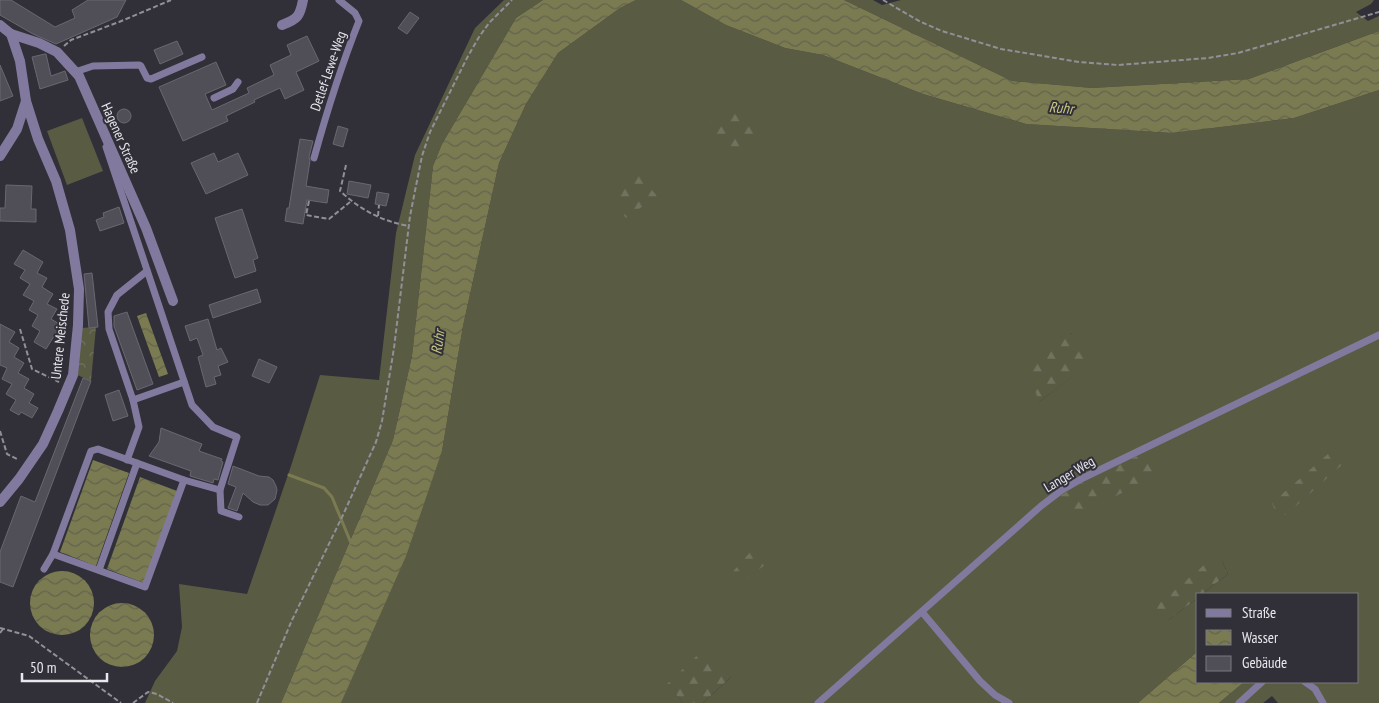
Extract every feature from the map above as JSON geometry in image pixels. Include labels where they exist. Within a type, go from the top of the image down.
[{"type":"street","points":[[282,25],[292,22],[300,15],[302,0]]},
{"type":"street","name":"Hagener Straße","points":[[0,26],[11,34],[39,43],[57,52],[79,76],[146,228],[173,301]]},
{"type":"street","name":"Untere Meischede","points":[[0,502],[19,479],[43,444],[69,386],[73,375],[79,289],[70,230],[56,181],[38,139],[26,101],[20,61],[11,34]]},
{"type":"street","points":[[0,156],[17,129],[26,101]]},
{"type":"lane","name":"Detlef-Lewe-Weg","points":[[314,158],[328,106],[359,21],[355,13],[339,0]]},
{"type":"lane","points":[[75,72],[93,66],[139,65],[147,78],[151,78],[202,57]]},
{"type":"lane","points":[[214,98],[232,89],[238,82]]},
{"type":"lane","points":[[89,100],[192,405],[214,427],[237,437],[220,490],[221,511],[238,517]]},
{"type":"lane","points":[[127,460],[139,427],[133,400],[109,329],[108,312],[118,295],[147,272]]},
{"type":"lane","name":"Langer Weg","points":[[818,703],[1041,506],[1062,490],[1101,469],[1379,335]]},
{"type":"lane","points":[[133,400],[184,382]]},
{"type":"lane","points":[[44,569],[53,554],[91,451],[98,449],[184,480],[220,490]]},
{"type":"lane","points":[[100,570],[137,463]]},
{"type":"lane","points":[[53,554],[146,587],[184,480]]},
{"type":"lane","points":[[922,612],[980,681],[995,696],[1009,703]]},
{"type":"lane","points":[[1238,703],[1261,683]]},
{"type":"lane","points":[[1306,683],[1315,689],[1323,703]]},
{"type":"path","points":[[57,52],[71,40],[171,0]]},
{"type":"path","points":[[257,703],[292,620],[376,442],[382,421],[394,348],[409,226],[422,156],[430,132],[479,37],[489,23],[512,0]]},
{"type":"path","points":[[883,0],[942,32],[1001,49],[1080,62],[1118,65],[1208,58],[1238,52],[1379,12]]},
{"type":"path","points":[[346,164],[340,191],[351,201],[378,216],[390,222],[409,226]]},
{"type":"path","points":[[309,201],[306,215],[329,219],[351,201]]},
{"type":"path","points":[[378,216],[379,205]]},
{"type":"path","points":[[20,328],[32,369],[69,386]]},
{"type":"path","points":[[0,432],[7,454],[29,465]]},
{"type":"path","points":[[0,633],[2,628],[29,636],[122,703]]},
{"type":"path","points":[[133,703],[148,692],[157,694],[173,703]]},
{"type":"green space","points":[[504,0],[543,0],[516,18],[442,144],[433,166],[412,356],[393,440],[281,703],[145,703],[155,681],[177,651],[182,627],[179,584],[247,594],[320,375],[379,380],[396,233],[415,155],[475,28]]},
{"type":"green space","points":[[636,0],[681,0],[726,25],[785,48],[823,55],[923,94],[1026,124],[1172,133],[1294,118],[1379,90],[1379,703],[1278,703],[1272,696],[1263,703],[1219,703],[1243,683],[1359,683],[1359,593],[1203,593],[1228,574],[1222,561],[1167,621],[1196,599],[1196,653],[1138,703],[703,703],[731,677],[668,684],[683,703],[341,703],[442,451],[463,326],[499,163],[526,104],[558,53],[620,8]],"holes":[[[1071,333],[1087,365],[1039,402]]]},
{"type":"green space","points":[[844,0],[873,0],[882,5],[901,0],[1374,0],[1371,4],[1356,12],[1368,21],[1379,16],[1379,31],[1249,79],[1092,88],[1012,81]]},
{"type":"green space","points":[[737,101],[764,131],[733,157],[704,127]]},
{"type":"green space","points":[[82,118],[103,171],[67,185],[47,131]]},
{"type":"green space","points":[[635,170],[657,196],[626,218],[607,195]]},
{"type":"green space","points":[[96,327],[91,381],[75,374],[81,328]]},
{"type":"green space","points":[[1072,333],[1088,365],[1039,402],[1027,367]]},
{"type":"green space","points":[[1336,447],[1347,451],[1345,462],[1286,515],[1277,515],[1272,503]]},
{"type":"green space","points":[[1152,449],[1154,465],[1150,478],[1082,514],[1067,513],[1057,498],[1077,485]]},
{"type":"green space","points":[[754,548],[768,552],[768,563],[740,583],[729,576]]},
{"type":"green space","points":[[1211,559],[1222,561],[1228,574],[1203,593],[1196,593],[1196,599],[1167,621],[1158,621],[1153,609]]},
{"type":"green space","points":[[705,648],[731,677],[703,703],[683,703],[667,684]]},
{"type":"water","name":"Ruhr","points":[[543,0],[636,0],[620,8],[558,53],[526,104],[499,163],[463,326],[442,451],[406,556],[341,703],[281,703],[393,440],[412,356],[433,166],[442,144],[516,18]]},
{"type":"water","name":"Ruhr","points":[[681,0],[844,0],[1012,81],[1092,88],[1249,79],[1379,31],[1379,90],[1294,118],[1172,133],[1026,124],[923,94],[823,55],[785,48],[726,25]]},
{"type":"water","points":[[146,313],[168,374],[159,377],[137,316]]},
{"type":"water","points":[[93,460],[129,473],[96,566],[60,552]]},
{"type":"water","points":[[140,477],[177,491],[144,583],[107,569]]},
{"type":"water","points":[[56,571],[68,571],[85,580],[92,591],[94,603],[92,615],[85,626],[68,635],[56,635],[44,630],[35,621],[30,609],[30,597],[35,585],[44,576]]},
{"type":"water","points":[[116,603],[128,603],[145,612],[152,623],[154,635],[152,647],[145,658],[128,667],[116,667],[104,662],[95,653],[90,641],[90,629],[95,617],[104,608]]},
{"type":"water","points":[[1196,653],[1196,683],[1243,683],[1219,703],[1138,703]]},
{"type":"building","points":[[0,0],[11,0],[55,27],[75,18],[72,10],[88,0],[126,0],[117,17],[56,44],[33,34],[0,15]]},
{"type":"building","points":[[410,12],[419,18],[407,34],[398,28]]},
{"type":"building","points":[[307,36],[319,61],[296,72],[304,90],[285,99],[280,88],[226,116],[228,121],[183,141],[159,87],[216,62],[226,85],[205,94],[212,110],[249,93],[247,88],[274,75],[270,65],[291,55],[287,45]]},
{"type":"building","points":[[177,41],[183,54],[160,64],[154,50]]},
{"type":"building","points":[[46,54],[51,76],[65,71],[68,80],[40,89],[32,57]]},
{"type":"building","points":[[0,65],[13,96],[0,101]]},
{"type":"building","points":[[121,109],[127,109],[131,116],[127,123],[121,123],[117,119],[117,113]]},
{"type":"building","points":[[338,126],[348,129],[343,147],[333,144]]},
{"type":"building","points":[[300,139],[313,141],[306,186],[329,190],[327,203],[307,200],[303,224],[285,221],[287,208],[289,208]]},
{"type":"building","points":[[214,153],[218,162],[238,153],[248,175],[206,194],[191,163]]},
{"type":"building","points":[[349,181],[371,185],[368,198],[347,194]]},
{"type":"building","points":[[6,185],[32,186],[31,209],[36,209],[36,222],[0,221],[0,208],[5,208]]},
{"type":"building","points":[[377,192],[389,194],[386,206],[375,204]]},
{"type":"building","points":[[119,207],[124,223],[100,231],[96,220],[104,217],[103,213]]},
{"type":"building","points":[[242,209],[258,258],[253,260],[256,271],[235,278],[215,218]]},
{"type":"building","points":[[23,250],[43,262],[37,273],[47,278],[42,287],[53,294],[47,304],[57,309],[51,319],[61,325],[46,349],[34,342],[40,331],[32,326],[38,315],[29,310],[34,301],[23,295],[30,284],[20,278],[25,270],[14,264]]},
{"type":"building","points":[[92,273],[98,327],[89,328],[84,274]]},
{"type":"building","points":[[257,289],[261,302],[213,318],[209,305]]},
{"type":"building","points":[[127,312],[153,384],[137,390],[114,326],[114,316]]},
{"type":"building","points":[[208,319],[217,350],[221,348],[228,362],[218,366],[221,375],[214,377],[216,384],[206,387],[198,357],[203,355],[197,338],[190,341],[185,326]]},
{"type":"building","points":[[0,324],[15,332],[9,342],[19,348],[14,357],[24,363],[18,373],[29,379],[24,388],[34,394],[29,403],[38,408],[32,418],[21,412],[19,415],[10,410],[16,400],[6,394],[12,384],[2,379],[7,368],[0,365]]},
{"type":"building","points":[[259,359],[277,367],[269,383],[252,376]]},
{"type":"building","points":[[83,378],[91,381],[13,587],[0,582],[0,552],[21,496],[35,502]]},
{"type":"building","points":[[119,390],[128,416],[113,421],[105,395]]},
{"type":"building","points":[[161,428],[202,444],[199,451],[222,459],[221,461],[223,462],[218,480],[214,479],[213,483],[190,476],[191,471],[149,456],[159,442]]},
{"type":"building","points":[[233,466],[259,476],[269,477],[273,480],[277,490],[275,499],[268,505],[260,505],[253,502],[243,493],[237,511],[228,508],[236,487],[228,484]]},
{"type":"waterway","points":[[289,475],[324,488],[332,497],[351,543]]}]
